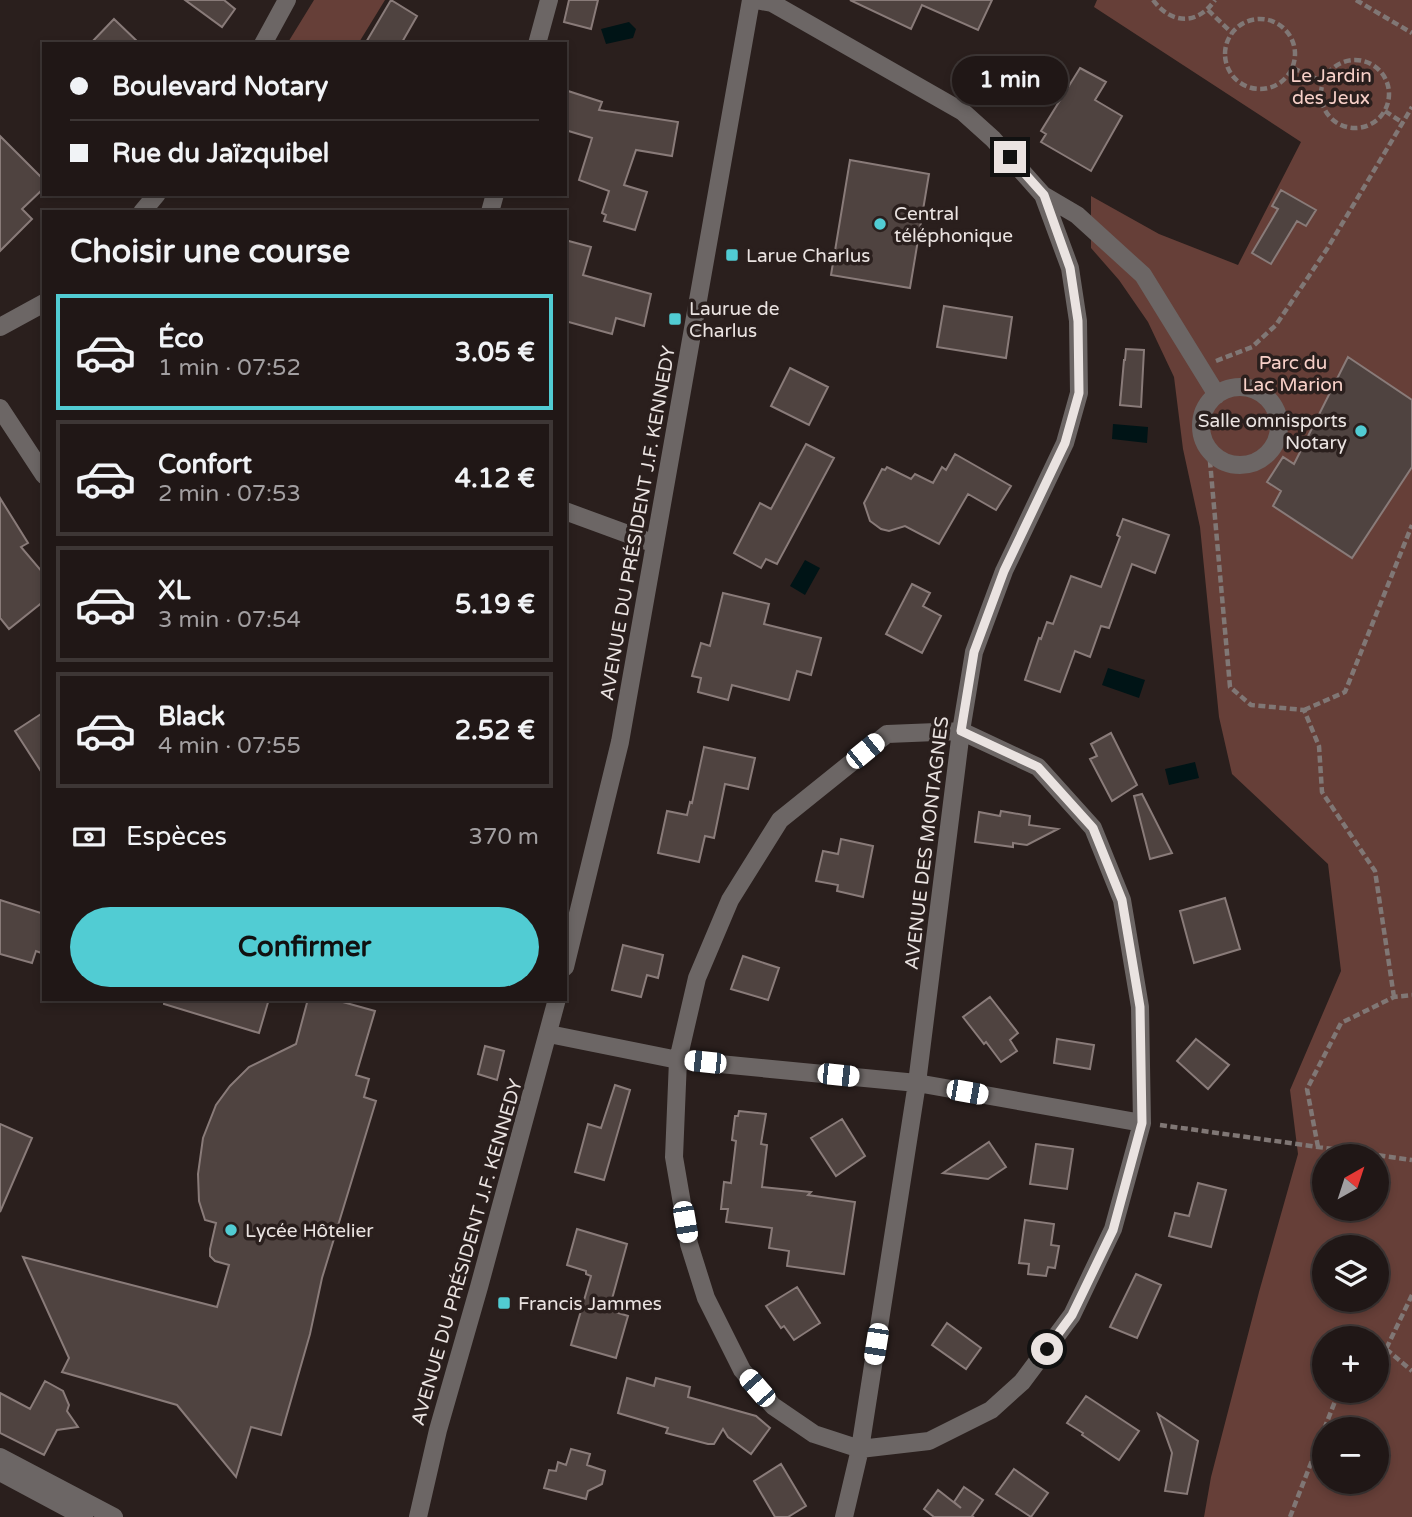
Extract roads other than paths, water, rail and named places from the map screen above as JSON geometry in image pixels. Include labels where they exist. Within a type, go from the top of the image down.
[{"type":"street","points":[[264,42],[287,0]]},
{"type":"street","points":[[538,42],[549,0]]},
{"type":"street","name":"AVENUE DU PRÉSIDENT J.F. KENNEDY","points":[[567,959],[620,742],[751,0]]},
{"type":"street","points":[[756,0],[772,3],[962,112],[993,139],[1044,195],[1077,215],[1143,275],[1217,395]]},
{"type":"street","name":"AVENUE DES MONTAGNES","points":[[844,1517],[860,1449],[917,1083],[961,731],[974,652],[1004,571],[1065,443],[1079,393],[1078,321],[1070,268],[1044,195]]},
{"type":"street","points":[[144,210],[155,196]]},
{"type":"street","points":[[0,327],[42,304]]},
{"type":"street","points":[[1242,387],[1255,390],[1275,408],[1279,435],[1274,447],[1265,457],[1242,466],[1218,459],[1209,450],[1201,427],[1208,404],[1217,395],[1242,387]]},
{"type":"street","points":[[0,408],[42,472]]},
{"type":"street","points":[[567,512],[655,544]]},
{"type":"street","points":[[961,731],[1038,767],[1093,828],[1122,900],[1140,1007],[1142,1123],[1113,1230],[1072,1315],[1022,1382],[991,1410],[929,1441],[860,1449],[814,1434],[773,1406],[742,1370],[706,1298],[689,1244],[674,1157],[678,1060],[697,978],[720,923],[730,900],[780,820],[887,734],[961,731]]},
{"type":"street","name":"AVENUE DU PRÉSIDENT J.F. KENNEDY","points":[[418,1517],[438,1430],[557,1001]]},
{"type":"street","points":[[549,1034],[678,1060],[917,1083],[1142,1123]]},
{"type":"street","points":[[0,1457],[114,1517]]},
{"type":"street","points":[[0,1472],[84,1517]]},
{"type":"place","name":"Central téléphonique","points":[[880,224]]},
{"type":"place","name":"Larue Charlus","points":[[732,255]]},
{"type":"place","name":"Laurue de Charlus","points":[[675,319]]},
{"type":"place","name":"Salle omnisports Notary","points":[[1361,431]]},
{"type":"place","name":"Lycée Hôtelier","points":[[231,1230]]},
{"type":"place","name":"Francis Jammes","points":[[504,1303]]},
{"type":"park label","name":"Le Jardin des Jeux","points":[[1331,86]]},
{"type":"park label","name":"Parc du Lac Marion","points":[[1293,373]]}]
